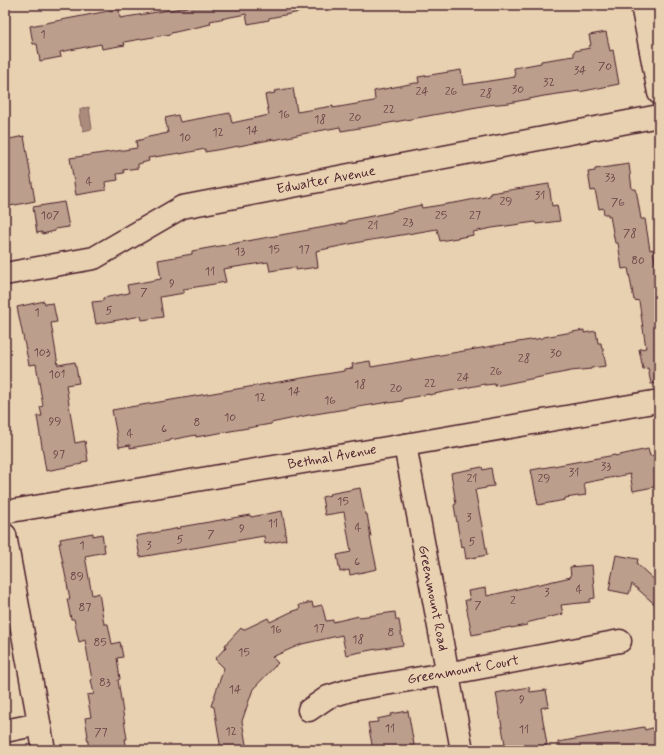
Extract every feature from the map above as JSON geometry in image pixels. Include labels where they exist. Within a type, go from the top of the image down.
[{"type":"street","points":[[642,5],[659,93]]},
{"type":"street","name":"Edwalter Avenue","points":[[5,274],[94,258],[182,208],[659,116]]},
{"type":"street","name":"Bethnal Avenue","points":[[5,512],[659,401]]},
{"type":"street","name":"Greenmount Road","points":[[404,445],[462,750]]},
{"type":"street","points":[[5,535],[44,750]]},
{"type":"street","name":"Greenmount Court","points":[[309,710],[328,697],[345,691],[620,641]]},
{"type":"street","points":[[5,731],[39,724]]},
{"type":"shaded area","points":[[89,107],[92,129],[83,131],[79,115],[80,109]]},
{"type":"building","points":[[187,5],[300,5],[300,12],[248,24],[246,14],[210,21],[211,24],[171,34],[124,42],[125,45],[102,49],[101,44],[60,52],[61,57],[40,61],[37,44],[33,44],[30,26],[119,9],[120,18],[188,7]]},
{"type":"building","points":[[606,32],[610,51],[613,50],[619,84],[579,92],[488,105],[341,131],[340,127],[205,152],[205,149],[148,158],[149,161],[138,164],[138,168],[123,170],[124,173],[117,174],[118,180],[105,182],[106,190],[76,195],[70,158],[137,148],[136,141],[168,133],[165,118],[178,115],[180,122],[230,113],[232,123],[269,115],[265,95],[275,93],[274,91],[293,88],[297,112],[374,101],[374,91],[419,83],[418,77],[461,70],[463,85],[515,77],[514,68],[541,63],[541,61],[574,56],[574,51],[590,48],[589,46],[591,45],[589,35]]},
{"type":"building","points":[[24,136],[35,201],[10,206],[5,178],[5,140]]},
{"type":"building","points":[[629,164],[632,189],[636,189],[641,219],[645,219],[650,250],[653,249],[659,284],[659,383],[651,384],[648,368],[643,369],[639,349],[646,348],[639,301],[634,300],[628,268],[622,269],[618,243],[615,243],[610,216],[608,216],[608,214],[604,214],[603,208],[599,209],[595,190],[591,191],[588,172],[595,171],[595,169]]},
{"type":"building","points":[[549,184],[552,206],[557,205],[560,221],[536,224],[535,222],[492,228],[473,232],[474,235],[440,241],[437,229],[360,242],[316,251],[318,267],[296,270],[296,267],[270,271],[268,262],[223,269],[226,282],[184,289],[184,293],[160,297],[163,317],[142,320],[141,316],[96,324],[92,302],[103,301],[103,298],[129,293],[127,285],[161,279],[158,260],[192,254],[192,251],[347,223],[347,221],[421,205],[422,208],[460,202],[490,196],[490,193]]},
{"type":"building","points":[[64,202],[69,227],[55,229],[55,231],[42,234],[42,232],[37,233],[33,207]]},
{"type":"building","points":[[44,301],[45,304],[53,303],[57,322],[51,323],[58,365],[75,362],[79,383],[66,385],[75,443],[85,441],[88,461],[82,462],[82,464],[46,471],[37,416],[42,416],[40,407],[43,406],[36,364],[29,365],[17,307]]},
{"type":"building","points":[[584,330],[584,333],[596,331],[598,343],[601,343],[603,349],[606,366],[571,371],[495,386],[495,384],[485,384],[403,399],[403,401],[309,415],[271,424],[196,437],[196,435],[130,448],[130,445],[119,447],[112,410],[344,371],[344,369],[353,368],[352,364],[370,361],[371,367]]},
{"type":"building","points":[[648,449],[650,456],[659,454],[659,486],[633,491],[630,474],[584,483],[586,495],[565,498],[565,500],[538,505],[531,470]]},
{"type":"building","points":[[482,467],[483,470],[491,468],[494,486],[475,490],[487,555],[466,559],[464,546],[461,547],[454,505],[456,504],[451,473]]},
{"type":"building","points":[[360,488],[365,514],[367,514],[377,569],[350,575],[349,570],[340,572],[337,555],[351,552],[344,512],[325,515],[322,497],[330,495],[329,494]]},
{"type":"building","points":[[282,511],[286,540],[265,544],[264,536],[140,557],[136,536],[250,515],[251,517]]},
{"type":"building","points":[[93,533],[93,536],[102,534],[105,552],[85,556],[92,595],[99,593],[104,624],[108,624],[112,644],[120,642],[123,657],[117,658],[120,679],[118,680],[127,739],[125,739],[127,750],[89,750],[85,718],[91,717],[87,695],[94,694],[92,680],[85,640],[79,642],[74,619],[71,619],[67,599],[70,599],[59,543],[61,543],[60,539]]},
{"type":"building","points":[[616,555],[638,559],[637,564],[659,584],[659,608],[632,584],[629,594],[609,590]]},
{"type":"building","points":[[592,565],[595,598],[590,599],[590,602],[561,605],[563,614],[530,622],[527,623],[527,625],[472,635],[465,600],[470,600],[468,591],[486,588],[487,596],[571,577],[570,567]]},
{"type":"building","points":[[312,602],[313,607],[322,605],[326,621],[333,620],[333,622],[359,616],[395,612],[396,620],[399,620],[403,645],[346,655],[342,635],[302,644],[272,657],[278,663],[253,689],[242,721],[247,750],[221,750],[214,707],[211,706],[224,668],[215,659],[226,647],[225,645],[241,628],[243,630],[268,618],[270,622],[300,609],[299,605]]},
{"type":"building","points":[[529,687],[530,692],[546,690],[549,706],[541,708],[547,745],[519,750],[506,750],[496,693]]},
{"type":"building","points":[[408,711],[415,750],[373,750],[368,723],[378,722],[377,719],[391,716],[391,714]]},
{"type":"building","points":[[659,726],[659,750],[558,750],[558,742],[644,727],[645,730]]}]
